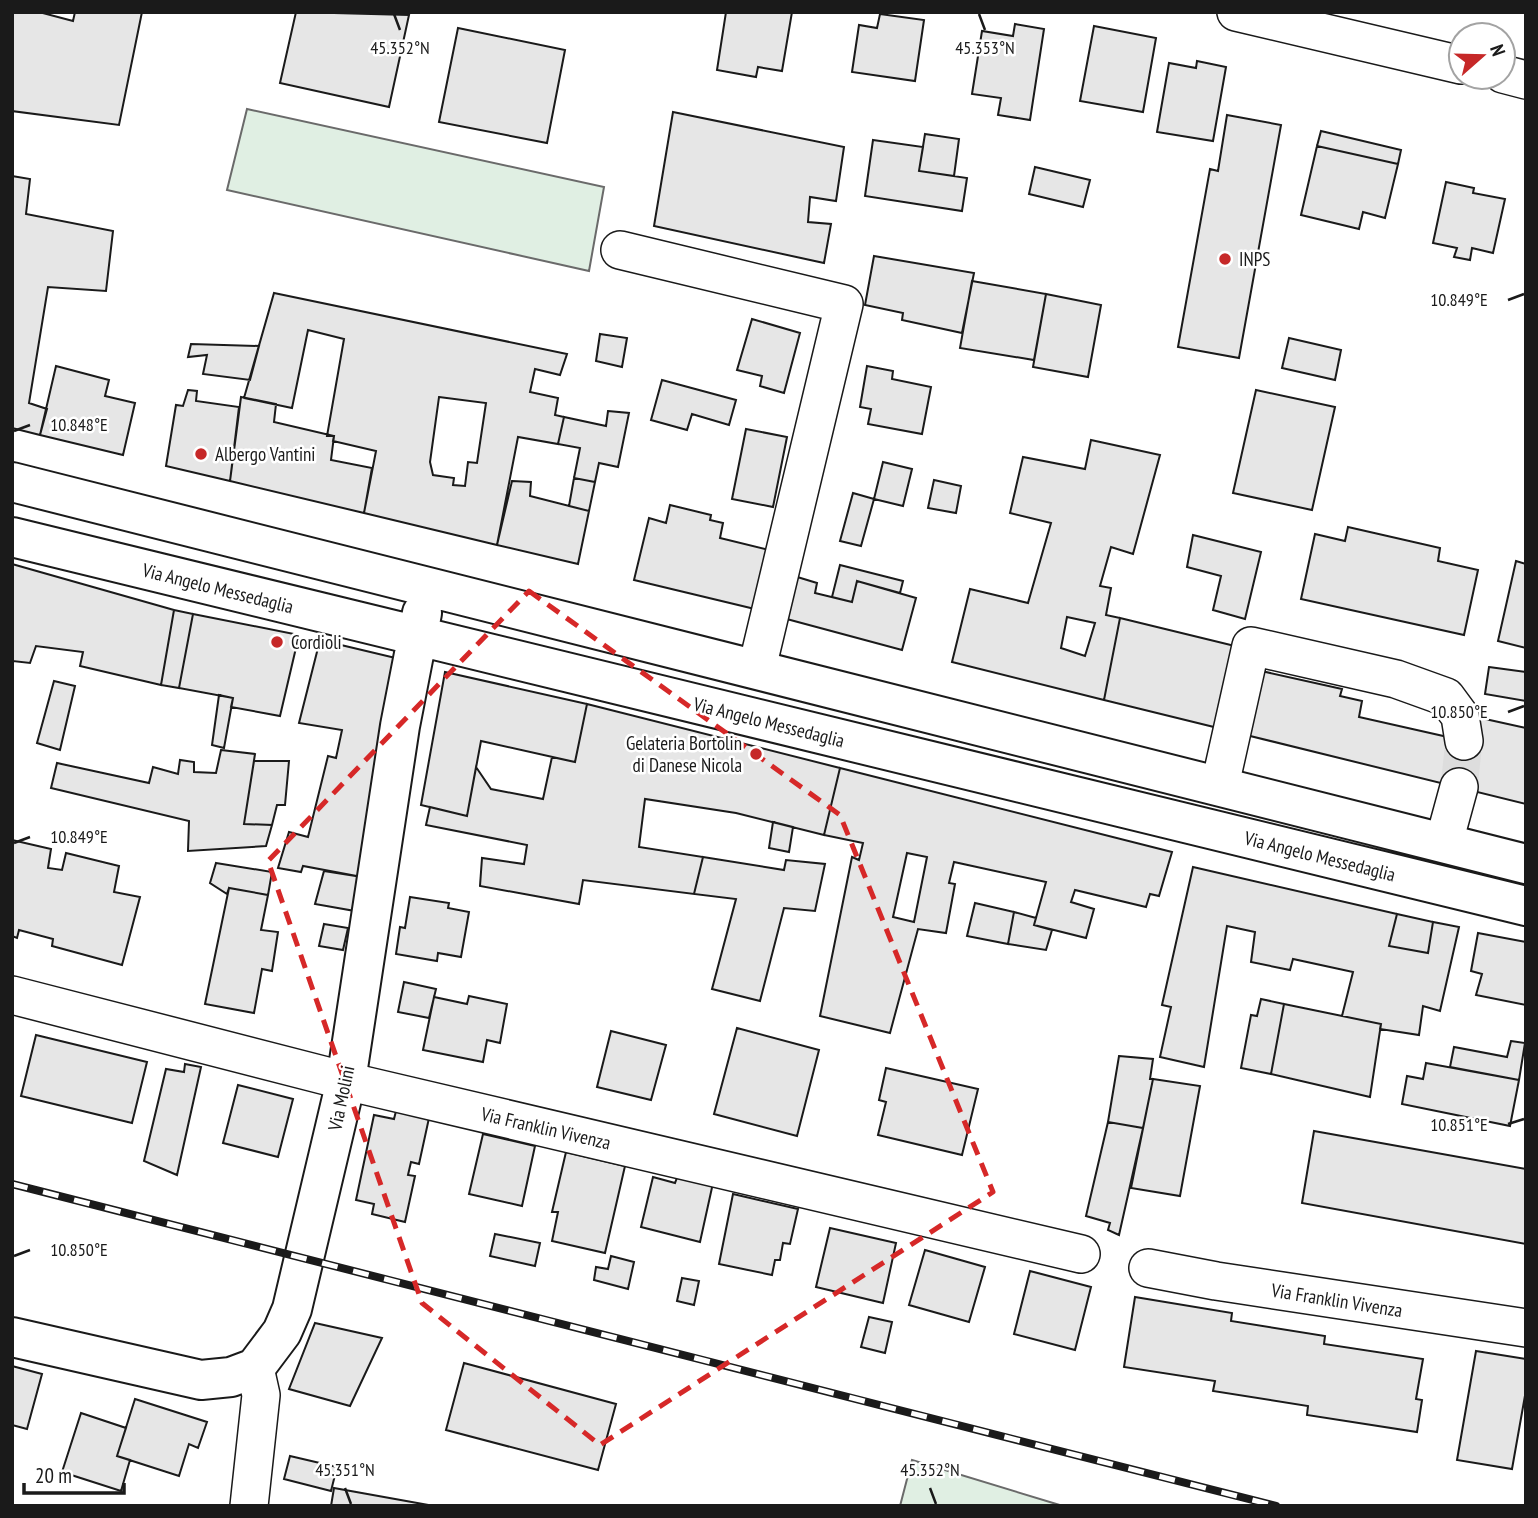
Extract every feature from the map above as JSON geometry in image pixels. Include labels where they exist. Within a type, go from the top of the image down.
[{"type":"main road","points":[[12,481],[1526,864]]},
{"type":"main road","name":"Via Angelo Messedaglia","points":[[12,537],[1526,906]]},
{"type":"main road","name":"Via Molini","points":[[255,1368],[282,1332],[292,1309],[346,1081],[400,726],[419,637],[421,607],[417,598],[397,579]]},
{"type":"main road","points":[[12,1337],[201,1380],[231,1377],[255,1368]]},
{"type":"street","points":[[1236,12],[1447,62]]},
{"type":"street","points":[[621,250],[844,304],[757,668]]},
{"type":"street","points":[[1220,785],[1251,646],[1396,680],[1446,697],[1460,716],[1464,741]]},
{"type":"street","points":[[1444,842],[1459,788]]},
{"type":"street","name":"Via Franklin Vivenza","points":[[12,995],[346,1081],[1081,1254]]},
{"type":"street","name":"Via Franklin Vivenza","points":[[1148,1268],[1216,1281],[1526,1328]]},
{"type":"street","points":[[249,1506],[261,1395],[255,1368]]},
{"type":"highlighted area","points":[[529,591],[840,815],[993,1192],[600,1445],[422,1303],[268,861]]},
{"type":"green space","points":[[247,109],[604,187],[589,271],[227,190]]},
{"type":"green space","points":[[912,1460],[1063,1506],[900,1506]]},
{"type":"building","points":[[12,12],[39,12],[73,21],[75,12],[142,12],[119,125],[12,111]]},
{"type":"building","points":[[296,12],[409,15],[389,107],[280,83]]},
{"type":"building","points":[[726,12],[792,12],[782,71],[758,67],[756,77],[717,70]]},
{"type":"building","points":[[880,14],[924,20],[915,81],[852,72],[859,25],[877,28]]},
{"type":"building","points":[[1015,24],[1044,29],[1030,120],[998,115],[1001,98],[972,94],[982,31],[1013,36]]},
{"type":"building","points":[[1094,26],[1156,38],[1143,112],[1080,101]]},
{"type":"building","points":[[458,28],[565,50],[547,143],[439,122]]},
{"type":"building","points":[[1197,61],[1226,67],[1213,141],[1157,132],[1169,63],[1196,68]]},
{"type":"building","points":[[673,112],[844,147],[836,201],[810,197],[808,222],[831,224],[824,263],[654,226]]},
{"type":"building","name":"INPS","points":[[1227,115],[1281,125],[1239,358],[1178,347],[1210,169],[1218,171]]},
{"type":"building","points":[[1321,131],[1401,150],[1398,164],[1317,146]]},
{"type":"building","points":[[925,134],[959,139],[954,176],[919,171]]},
{"type":"building","points":[[873,140],[923,147],[919,171],[967,178],[962,211],[865,196]]},
{"type":"building","points":[[1317,146],[1398,164],[1385,218],[1363,212],[1359,229],[1301,215]]},
{"type":"building","points":[[1035,167],[1090,180],[1083,207],[1029,194]]},
{"type":"building","points":[[12,176],[30,179],[26,214],[113,231],[106,291],[48,287],[29,403],[47,409],[40,435],[12,428]]},
{"type":"building","points":[[1446,182],[1474,188],[1473,193],[1505,199],[1493,253],[1472,248],[1470,260],[1454,257],[1457,248],[1433,243]]},
{"type":"building","points":[[874,256],[974,273],[962,333],[902,320],[903,313],[865,305]]},
{"type":"building","points":[[972,281],[1046,294],[1034,360],[960,348]]},
{"type":"building","points":[[274,293],[567,354],[560,375],[535,369],[530,392],[558,398],[555,415],[564,417],[558,444],[518,437],[497,545],[364,513],[376,451],[333,441],[334,436],[327,436],[344,339],[308,330],[292,408],[244,398]],"holes":[[[439,397],[486,403],[477,463],[468,462],[465,486],[453,485],[454,478],[433,475],[430,462]]]},
{"type":"building","points":[[1046,294],[1101,305],[1088,377],[1033,367]]},
{"type":"building","points":[[752,319],[800,333],[784,393],[760,386],[762,376],[737,370]]},
{"type":"building","points":[[600,334],[627,338],[622,367],[596,361]]},
{"type":"building","points":[[1289,338],[1341,350],[1335,380],[1282,368]]},
{"type":"building","points":[[191,344],[259,346],[250,380],[203,374],[207,355],[188,357]]},
{"type":"building","points":[[56,366],[109,380],[105,396],[135,403],[123,455],[40,435]]},
{"type":"building","points":[[867,366],[893,371],[892,379],[931,387],[922,434],[868,424],[871,409],[860,407]]},
{"type":"building","points":[[662,380],[736,400],[729,425],[692,414],[687,430],[651,420]]},
{"type":"building","points":[[188,390],[197,391],[196,401],[239,407],[230,481],[166,466],[176,405],[183,406]]},
{"type":"building","points":[[1256,390],[1335,407],[1312,510],[1233,493]]},
{"type":"building","points":[[241,397],[276,404],[274,422],[334,436],[331,460],[372,468],[364,513],[230,481]]},
{"type":"building","points":[[608,411],[629,413],[618,467],[599,463],[595,482],[574,478],[580,448],[558,444],[564,417],[606,426]]},
{"type":"building","points":[[746,429],[787,437],[773,507],[732,499]]},
{"type":"building","points":[[1091,440],[1160,455],[1133,554],[1111,547],[1100,586],[1111,588],[1106,615],[1120,618],[1104,700],[952,662],[970,589],[1028,603],[1051,523],[1010,513],[1023,457],[1085,469]],"holes":[[[1067,617],[1095,623],[1085,656],[1061,648]]]},
{"type":"building","points":[[883,462],[912,469],[903,506],[874,499]]},
{"type":"building","points":[[574,478],[595,482],[589,511],[569,506]]},
{"type":"building","points":[[934,480],[961,486],[956,513],[928,508]]},
{"type":"building","points":[[512,481],[531,482],[530,496],[589,511],[578,564],[497,545]]},
{"type":"building","points":[[853,493],[874,499],[861,546],[840,541]]},
{"type":"building","points":[[670,505],[711,515],[710,520],[723,523],[720,538],[773,551],[759,610],[634,580],[649,518],[666,523]]},
{"type":"building","points":[[1348,527],[1440,548],[1438,561],[1478,570],[1464,635],[1301,599],[1315,534],[1345,541]]},
{"type":"building","points":[[1193,535],[1261,552],[1245,619],[1213,610],[1221,576],[1187,567]]},
{"type":"building","points":[[1516,561],[1526,564],[1526,648],[1498,641]]},
{"type":"building","points":[[12,564],[174,610],[161,685],[80,666],[83,652],[36,646],[30,663],[13,661],[12,665]]},
{"type":"building","points":[[840,565],[903,581],[900,593],[857,581],[852,602],[832,597]]},
{"type":"building","points":[[794,576],[817,583],[815,593],[852,602],[857,581],[916,598],[902,650],[783,618]]},
{"type":"building","points":[[174,610],[193,614],[179,688],[161,685]]},
{"type":"building","points":[[193,614],[299,635],[280,716],[231,707],[233,698],[179,688]]},
{"type":"building","points":[[1120,618],[1239,647],[1218,728],[1104,700]]},
{"type":"building","points":[[320,640],[404,660],[362,877],[303,866],[301,872],[278,868],[289,832],[308,837],[328,756],[336,758],[342,730],[299,723]]},
{"type":"building","points":[[1489,667],[1526,672],[1526,701],[1485,694]]},
{"type":"building","points":[[1257,670],[1342,689],[1340,696],[1362,701],[1359,717],[1470,742],[1476,717],[1526,728],[1526,804],[1242,734]]},
{"type":"building","points":[[445,672],[587,704],[575,762],[481,741],[467,816],[421,805]]},
{"type":"building","points":[[54,681],[75,686],[60,750],[37,743]]},
{"type":"building","points":[[219,695],[233,698],[224,748],[212,745]]},
{"type":"building","points":[[587,704],[840,768],[824,835],[736,813],[645,799],[639,847],[703,857],[694,894],[583,880],[579,904],[480,886],[482,858],[524,864],[527,845],[426,825],[430,807],[467,816],[476,767],[491,789],[543,799],[552,757],[575,762]]},
{"type":"building","points":[[221,750],[255,754],[244,824],[272,825],[266,846],[188,851],[189,821],[51,788],[57,763],[149,783],[153,767],[178,774],[180,760],[194,762],[194,772],[216,773]]},
{"type":"building","points":[[254,761],[289,761],[285,805],[277,805],[272,825],[244,824]]},
{"type":"building","points":[[840,768],[1172,852],[1159,896],[1150,894],[1146,907],[1075,890],[1071,902],[1094,909],[1086,938],[1034,925],[1046,882],[954,862],[949,883],[955,884],[946,933],[918,929],[890,1033],[820,1016],[852,857],[859,860],[863,843],[824,835]],"holes":[[[907,853],[927,857],[914,922],[893,917]]]},
{"type":"building","points":[[773,822],[793,827],[789,852],[769,848]]},
{"type":"building","points":[[12,840],[51,849],[48,868],[62,870],[66,853],[119,866],[114,892],[140,897],[122,965],[52,946],[53,939],[19,930],[17,938],[12,936]]},
{"type":"building","points":[[703,857],[784,870],[786,860],[825,864],[815,911],[784,908],[760,1001],[712,989],[736,899],[694,894]]},
{"type":"building","points":[[216,863],[272,872],[268,895],[229,888],[227,894],[210,883]]},
{"type":"building","points":[[1193,867],[1397,914],[1389,946],[1428,953],[1433,922],[1459,927],[1440,1011],[1423,1006],[1419,1035],[1380,1029],[1381,1024],[1342,1016],[1353,972],[1293,959],[1290,970],[1251,962],[1255,932],[1227,926],[1204,1067],[1160,1057],[1171,1007],[1162,1005]]},
{"type":"building","points":[[324,871],[362,877],[355,911],[315,904]]},
{"type":"building","points":[[229,888],[268,895],[261,930],[278,932],[272,971],[262,969],[254,1013],[205,1004]]},
{"type":"building","points":[[410,897],[449,903],[448,908],[469,912],[461,957],[438,953],[437,961],[396,954],[400,927],[405,928]]},
{"type":"building","points":[[975,903],[1014,912],[1008,944],[967,936]]},
{"type":"building","points":[[1014,912],[1036,918],[1034,925],[1052,930],[1046,950],[1008,944]]},
{"type":"building","points":[[1397,914],[1433,922],[1428,953],[1389,946]]},
{"type":"building","points":[[324,924],[348,928],[343,950],[319,946]]},
{"type":"building","points":[[1478,933],[1526,942],[1526,1005],[1476,995],[1482,974],[1471,971]]},
{"type":"building","points":[[404,982],[436,989],[429,1018],[398,1012]]},
{"type":"building","points":[[469,996],[507,1004],[500,1043],[487,1040],[483,1062],[423,1050],[434,997],[467,1004]]},
{"type":"building","points":[[1261,999],[1284,1004],[1271,1074],[1241,1068],[1251,1015],[1257,1016]]},
{"type":"building","points":[[1284,1004],[1381,1024],[1370,1097],[1271,1074]]},
{"type":"building","points":[[737,1028],[819,1050],[797,1136],[714,1114]]},
{"type":"building","points":[[611,1031],[666,1045],[651,1100],[597,1087]]},
{"type":"building","points":[[36,1035],[147,1062],[132,1123],[21,1096]]},
{"type":"building","points":[[1511,1041],[1525,1043],[1519,1080],[1450,1067],[1454,1047],[1507,1057]]},
{"type":"building","points":[[1119,1056],[1153,1059],[1150,1079],[1153,1079],[1143,1128],[1108,1122]]},
{"type":"building","points":[[1426,1063],[1519,1080],[1510,1126],[1402,1104],[1407,1076],[1423,1079]]},
{"type":"building","points":[[185,1064],[201,1067],[177,1175],[144,1161],[166,1069],[184,1072]]},
{"type":"building","points":[[886,1068],[978,1089],[962,1155],[878,1135],[886,1102],[879,1100]]},
{"type":"building","points":[[1153,1079],[1200,1086],[1180,1196],[1131,1188]]},
{"type":"building","points":[[238,1085],[293,1099],[278,1157],[223,1143]]},
{"type":"building","points":[[396,1111],[429,1118],[419,1164],[411,1162],[408,1175],[415,1176],[405,1222],[372,1214],[374,1204],[356,1200],[374,1115],[394,1119]]},
{"type":"building","points":[[1108,1122],[1143,1128],[1119,1235],[1108,1230],[1110,1223],[1086,1216]]},
{"type":"building","points":[[1314,1131],[1526,1169],[1526,1244],[1302,1203]]},
{"type":"building","points":[[483,1134],[535,1146],[522,1206],[469,1194]]},
{"type":"building","points":[[566,1152],[625,1166],[605,1253],[552,1241],[558,1212],[552,1212]]},
{"type":"building","points":[[678,1175],[713,1183],[700,1242],[641,1227],[653,1177],[675,1183]]},
{"type":"building","points":[[733,1194],[798,1209],[790,1244],[783,1243],[780,1260],[775,1260],[772,1275],[719,1264]]},
{"type":"building","points":[[830,1228],[896,1243],[883,1303],[816,1287]]},
{"type":"building","points":[[495,1234],[540,1243],[535,1266],[490,1256]]},
{"type":"building","points":[[925,1250],[985,1267],[969,1322],[909,1305]]},
{"type":"building","points":[[611,1256],[634,1262],[628,1289],[594,1280],[596,1267],[608,1269]]},
{"type":"building","points":[[1030,1271],[1091,1287],[1075,1350],[1014,1334]]},
{"type":"building","points":[[682,1278],[699,1281],[694,1305],[677,1301]]},
{"type":"building","points":[[1135,1297],[1232,1313],[1231,1321],[1325,1336],[1324,1344],[1423,1359],[1416,1399],[1422,1400],[1417,1432],[1307,1415],[1308,1406],[1213,1391],[1215,1381],[1124,1367]]},
{"type":"building","points":[[869,1317],[892,1322],[885,1353],[861,1347]]},
{"type":"building","points":[[315,1323],[382,1338],[350,1406],[289,1389]]},
{"type":"building","points":[[1476,1351],[1526,1359],[1526,1390],[1512,1469],[1457,1460]]},
{"type":"building","points":[[464,1363],[616,1404],[598,1470],[446,1430]]},
{"type":"building","points":[[12,1366],[42,1374],[27,1429],[12,1425]]},
{"type":"building","points":[[135,1399],[207,1422],[198,1448],[189,1444],[179,1476],[117,1456]]},
{"type":"building","points":[[81,1413],[126,1428],[117,1456],[130,1460],[121,1491],[62,1472]]},
{"type":"building","points":[[290,1456],[337,1467],[331,1491],[284,1479]]},
{"type":"building","points":[[334,1488],[434,1506],[331,1506]]},
{"type":"tunnel","points":[[1459,787],[1464,741]]},
{"type":"railway","points":[[12,1184],[1276,1506]]},
{"type":"place","name":"INPS","points":[[1225,259]]},
{"type":"place","name":"Albergo Vantini","points":[[201,454]]},
{"type":"place","name":"Cordioli","points":[[277,642]]},
{"type":"place","name":"Gelateria Bortolin di Danese Nicola","points":[[756,754]]}]
